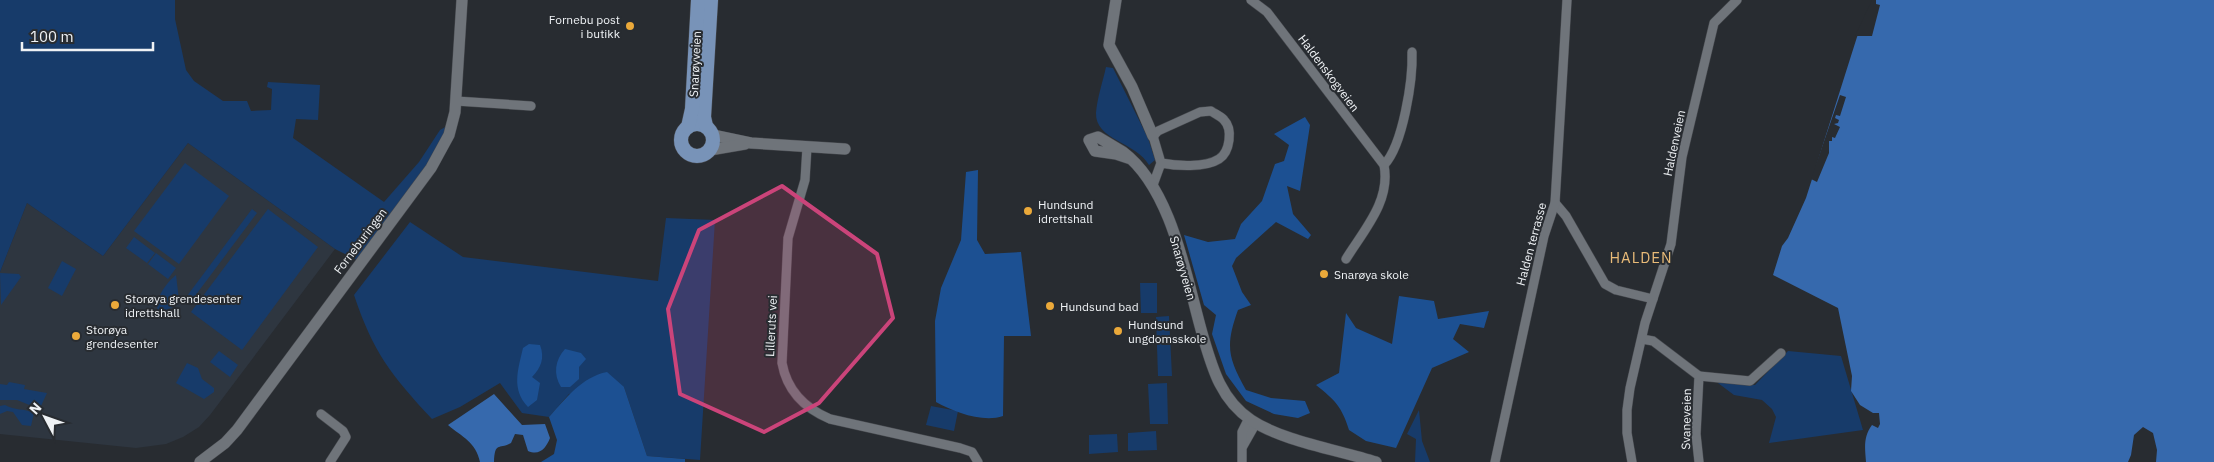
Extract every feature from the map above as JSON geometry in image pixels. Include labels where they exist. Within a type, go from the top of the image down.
[{"type":"main road","name":"Snarøyveien","points":[[688,127],[692,109],[698,0]]},
{"type":"main road","name":"Snarøyveien","points":[[710,131],[704,117],[711,0]]},
{"type":"main road","points":[[695,124],[710,131],[713,145],[710,150],[700,155],[687,152],[682,139],[688,127],[695,124]]},
{"type":"street","name":"Forneburingen","points":[[200,462],[218,449],[237,430],[431,168],[449,135],[456,101],[462,0]]},
{"type":"street","points":[[1116,0],[1109,45],[1132,87],[1153,136],[1160,163],[1153,185]]},
{"type":"street","name":"Haldenskogveien","points":[[1251,0],[1267,12],[1384,165]]},
{"type":"street","name":"Halden terrasse","points":[[1495,462],[1544,236],[1555,203],[1568,0]]},
{"type":"street","name":"Haldenveien","points":[[1632,462],[1627,433],[1627,410],[1642,339],[1671,244],[1682,157],[1714,23],[1736,0]]},
{"type":"street","points":[[1346,258],[1378,209],[1386,178],[1384,165],[1391,157],[1405,112],[1413,73],[1412,52]]},
{"type":"street","points":[[456,101],[531,106]]},
{"type":"street","points":[[1153,136],[1178,121],[1200,112],[1211,111],[1226,121],[1230,134],[1228,146],[1221,159],[1177,167],[1160,163]]},
{"type":"street","points":[[710,131],[751,143],[844,149]]},
{"type":"street","points":[[710,150],[751,143]]},
{"type":"street","name":"Snarøyveien","points":[[1102,146],[1125,156],[1153,185],[1173,234],[1213,371],[1226,395],[1252,421],[1281,434],[1376,462]]},
{"type":"street","name":"Lilleruts vei","points":[[807,147],[801,200],[793,217],[788,238],[782,363],[785,377],[792,390],[802,403],[830,419],[960,448],[972,452],[978,462]]},
{"type":"street","points":[[1555,203],[1566,216],[1605,284],[1616,290],[1653,298]]},
{"type":"street","name":"Svaneveien","points":[[1642,339],[1653,341],[1699,376],[1750,381],[1781,353]]},
{"type":"street","name":"Svaneveien","points":[[1699,376],[1696,434],[1699,462]]},
{"type":"street","points":[[321,414],[343,431],[346,437],[330,462]]},
{"type":"street","points":[[1242,462],[1242,432],[1252,421]]},
{"type":"highlighted area","points":[[782,186],[877,254],[893,318],[819,403],[764,432],[680,394],[668,309],[699,230]]},
{"type":"shaded area","points":[[0,0],[175,0],[175,19],[186,70],[194,81],[223,101],[247,101],[251,111],[271,110],[272,89],[267,87],[268,82],[320,85],[318,120],[296,119],[293,138],[384,202],[419,162],[440,130],[447,126],[419,179],[357,260],[335,249],[188,143],[103,256],[27,203],[0,272]]},
{"type":"shaded area","points":[[1874,0],[2214,0],[2214,462],[2156,462],[2157,450],[2153,433],[2143,427],[2134,435],[2128,462],[1866,462],[1866,438],[1872,425],[1878,428],[1880,424],[1879,413],[1873,413],[1860,405],[1851,391],[1852,376],[1838,308],[1773,275],[1782,246],[1788,238],[1806,198],[1857,37]]},
{"type":"shaded area","points":[[1106,67],[1113,68],[1148,138],[1155,160],[1149,165],[1135,151],[1109,135],[1097,122],[1096,113]]},
{"type":"shaded area","points":[[1305,117],[1310,125],[1300,191],[1287,186],[1293,214],[1311,235],[1308,239],[1276,222],[1236,258],[1232,266],[1242,292],[1251,305],[1238,310],[1230,343],[1230,352],[1235,369],[1246,390],[1271,398],[1305,401],[1310,413],[1298,418],[1274,414],[1246,401],[1226,374],[1212,334],[1216,315],[1204,305],[1184,235],[1208,242],[1235,239],[1241,224],[1262,201],[1275,164],[1284,161],[1289,145],[1274,134]]},
{"type":"shaded area","points":[[188,143],[335,249],[210,415],[199,427],[183,437],[166,444],[136,448],[0,434],[0,272],[27,203],[103,256]]},
{"type":"shaded area","points":[[185,163],[229,196],[179,264],[134,231]]},
{"type":"shaded area","points":[[978,170],[977,240],[985,254],[1021,252],[1031,336],[1004,336],[1003,416],[995,418],[969,415],[936,402],[935,321],[941,288],[961,240],[966,172]]},
{"type":"shaded area","points":[[252,209],[257,213],[192,300],[187,296]]},
{"type":"shaded area","points":[[268,209],[318,247],[242,350],[191,312]]},
{"type":"shaded area","points":[[666,218],[715,220],[700,460],[647,456],[624,387],[569,394],[549,417],[522,413],[500,383],[460,407],[432,419],[405,389],[376,348],[354,295],[410,222],[463,257],[658,281]]},
{"type":"shaded area","points":[[134,237],[155,253],[147,263],[126,248]]},
{"type":"shaded area","points":[[156,253],[176,268],[168,279],[148,264]]},
{"type":"shaded area","points":[[62,261],[76,269],[62,296],[48,288]]},
{"type":"shaded area","points":[[0,273],[19,274],[21,277],[1,305]]},
{"type":"shaded area","points":[[176,275],[179,300],[177,305],[159,313],[157,303],[159,298],[165,287]]},
{"type":"shaded area","points":[[1140,283],[1157,283],[1157,313],[1141,313]]},
{"type":"shaded area","points":[[1399,296],[1434,301],[1438,319],[1489,311],[1484,328],[1460,324],[1453,339],[1469,352],[1432,368],[1396,448],[1366,441],[1349,430],[1344,415],[1337,404],[1316,385],[1339,373],[1346,313],[1356,328],[1392,344]]},
{"type":"shaded area","points":[[1169,316],[1172,376],[1158,376],[1156,317]]},
{"type":"shaded area","points":[[529,344],[540,345],[542,358],[538,370],[532,377],[540,383],[537,400],[528,407],[519,393],[517,379],[523,348]]},
{"type":"shaded area","points":[[565,349],[581,353],[586,359],[579,367],[579,379],[570,387],[561,387],[556,372],[557,362]]},
{"type":"shaded area","points":[[219,351],[238,365],[230,377],[210,362]]},
{"type":"shaded area","points":[[1788,351],[1841,356],[1863,430],[1769,443],[1776,417],[1772,409],[1762,400],[1734,395],[1710,377],[1738,384],[1755,385]]},
{"type":"shaded area","points":[[187,363],[198,368],[202,379],[214,388],[214,392],[204,399],[176,383]]},
{"type":"shaded area","points":[[607,372],[624,387],[647,456],[685,459],[685,462],[541,462],[554,454],[557,440],[549,417],[582,383]]},
{"type":"shaded area","points":[[9,382],[25,385],[24,389],[47,393],[41,406],[37,408],[17,400],[0,400],[0,384],[7,385]]},
{"type":"shaded area","points":[[1167,383],[1168,424],[1150,424],[1148,384]]},
{"type":"shaded area","points":[[494,394],[522,425],[545,424],[550,438],[542,450],[539,452],[528,451],[523,435],[515,434],[511,443],[498,447],[495,451],[494,462],[480,462],[472,445],[448,425]]},
{"type":"shaded area","points":[[5,405],[34,413],[31,426],[22,425],[13,412],[7,411],[0,414],[0,406]]},
{"type":"shaded area","points":[[931,406],[958,411],[954,431],[926,425]]},
{"type":"shaded area","points":[[1419,410],[1422,441],[1430,462],[1415,462],[1416,439],[1407,434]]},
{"type":"shaded area","points":[[1156,431],[1157,450],[1128,451],[1128,433]]},
{"type":"shaded area","points":[[1117,434],[1118,452],[1089,454],[1089,435]]},
{"type":"pier","points":[[1872,0],[1876,0],[1876,4],[1880,5],[1872,36],[1855,36]]},
{"type":"pier","points":[[1840,95],[1846,97],[1840,116],[1836,115],[1835,118],[1839,120],[1838,123],[1834,124],[1840,127],[1835,138],[1832,137],[1832,141],[1829,141],[1829,153],[1817,182],[1811,179]]},
{"type":"place","name":"Fornebu post i butikk","points":[[630,26]]},
{"type":"place","name":"Hundsund idrettshall","points":[[1028,211]]},
{"type":"place","name":"Snarøya skole","points":[[1324,274]]},
{"type":"place","name":"Storøya grendesenter idrettshall","points":[[115,305]]},
{"type":"place","name":"Hundsund bad","points":[[1050,306]]},
{"type":"place","name":"Hundsund ungdomsskole","points":[[1118,331]]},
{"type":"place","name":"Storøya grendesenter","points":[[76,336]]},
{"type":"district","name":"HALDEN","points":[[1641,257]]}]
